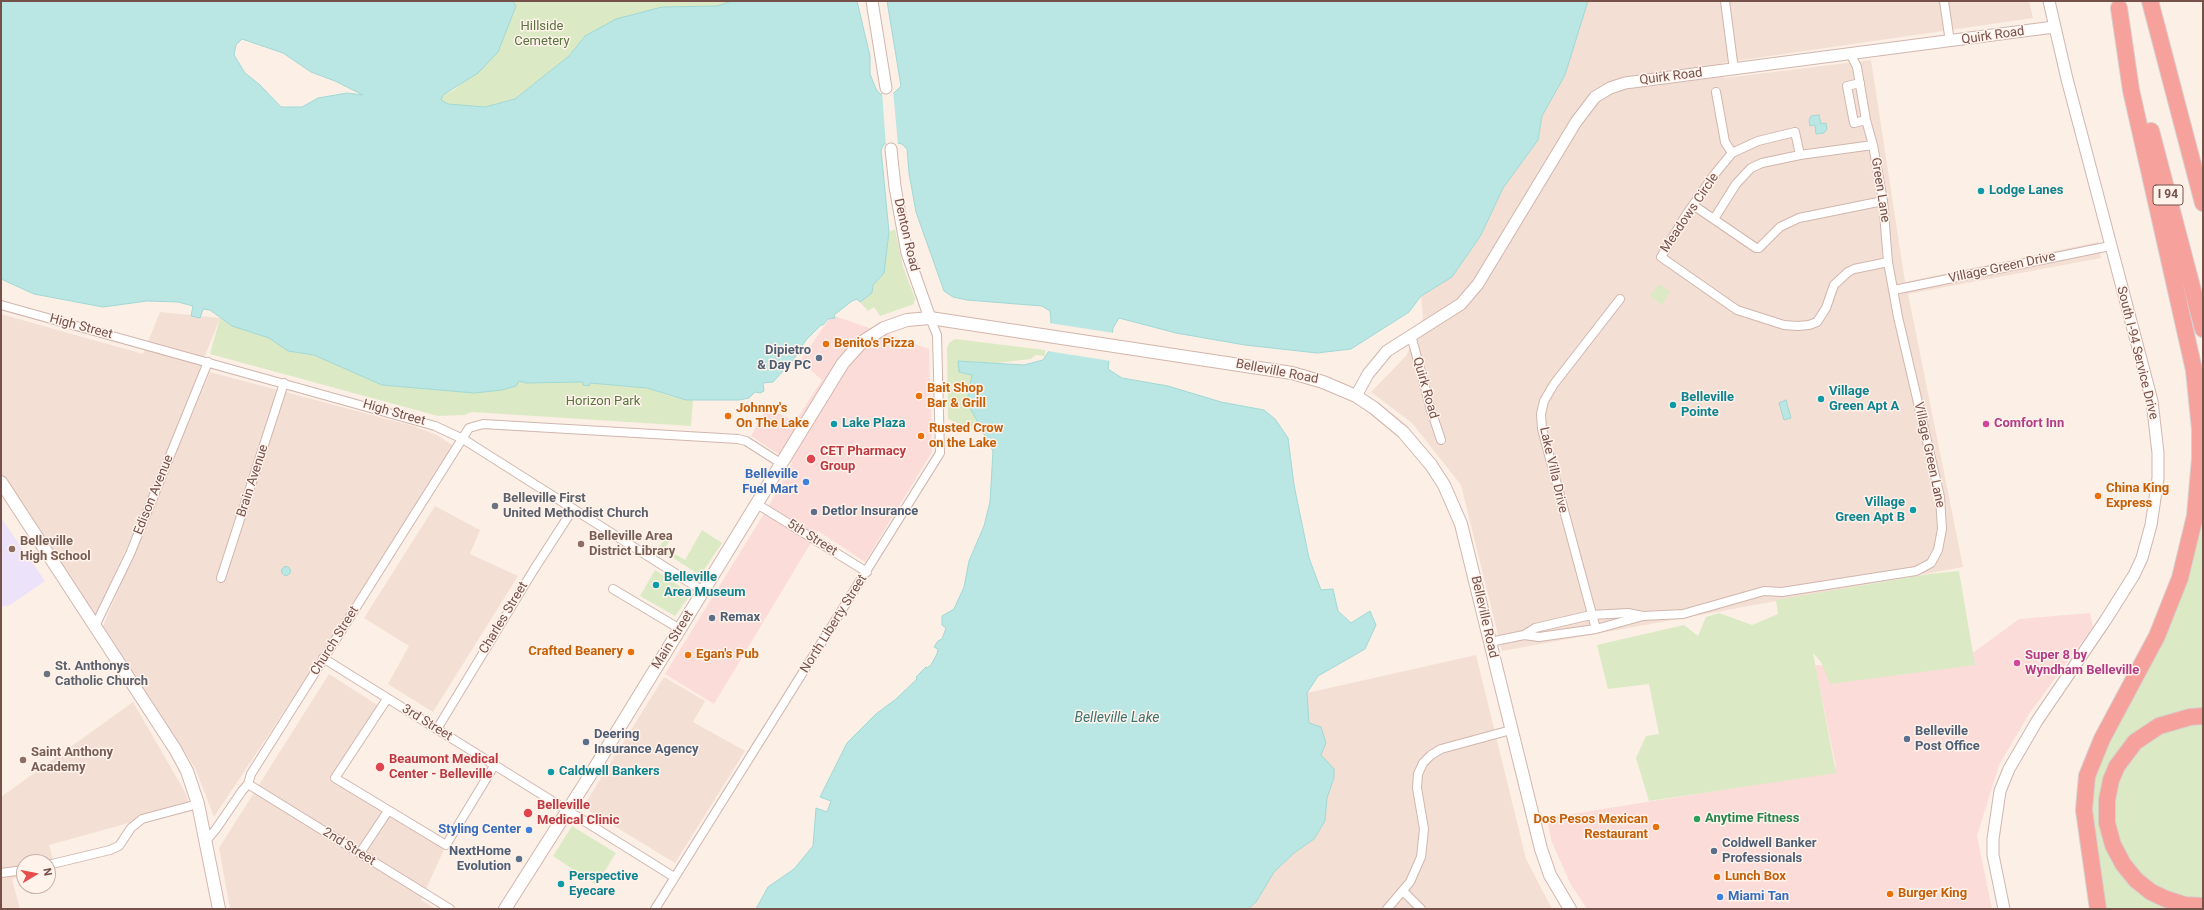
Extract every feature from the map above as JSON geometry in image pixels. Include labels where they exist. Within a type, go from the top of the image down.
[{"type":"highway","name":"I 94","points":[[2150,1],[2203,203]]},
{"type":"highway","points":[[2160,1],[2203,159]]},
{"type":"highway","name":"I 94","points":[[2118,4],[2203,329]]},
{"type":"highway","points":[[2098,909],[2084,810],[2086,776],[2102,739],[2157,636],[2180,578],[2195,516],[2200,459],[2200,429],[2194,370],[2131,90],[2118,4]]},
{"type":"highway","points":[[2203,716],[2190,717],[2159,726],[2136,742],[2118,766],[2111,780],[2107,800],[2107,823],[2113,845],[2123,864],[2136,880],[2151,892],[2166,899],[2185,905],[2203,906]]},
{"type":"main road","name":"Belleville Road","points":[[892,325],[907,320],[930,318],[1047,336],[1113,344],[1292,373],[1323,382],[1356,396],[1379,412],[1403,432],[1431,465],[1444,485],[1461,524],[1541,849],[1550,875],[1570,909]]},
{"type":"main road","name":"Main Street","points":[[506,909],[849,355],[870,336],[892,325]]},
{"type":"main road","points":[[1,482],[96,626],[175,749],[187,771],[198,804],[219,909]]},
{"type":"street","points":[[872,1],[886,88]]},
{"type":"street","points":[[1725,1],[1734,70]]},
{"type":"street","points":[[1944,1],[1950,42]]},
{"type":"street","name":"South I-94 Service Drive","points":[[2004,909],[1993,855],[1993,838],[1996,807],[2004,780],[2037,720],[2105,621],[2134,575],[2148,537],[2156,498],[2158,453],[2152,402],[2110,246],[2054,27],[2049,1]]},
{"type":"street","name":"Quirk Road","points":[[1356,396],[1377,362],[1387,351],[1461,304],[1478,284],[1576,122],[1595,97],[1610,88],[1625,83],[1851,55],[2054,27]]},
{"type":"street","points":[[1851,55],[1857,67],[1860,87],[1847,86],[1854,123],[1866,120]]},
{"type":"street","name":"Green Lane","points":[[1860,87],[1866,120],[1873,145],[1883,201],[1888,262],[1894,290]]},
{"type":"street","points":[[1716,92],[1725,142],[1732,153]]},
{"type":"street","name":"Meadows Circle","points":[[1800,155],[1795,132],[1758,141],[1732,153],[1693,205],[1671,238],[1661,257],[1737,310],[1784,325],[1809,325],[1817,322],[1826,308],[1837,280],[1854,269],[1888,262]]},
{"type":"street","points":[[1714,219],[1736,184],[1751,168],[1762,163],[1800,155],[1873,145]]},
{"type":"street","name":"Denton Road","points":[[891,149],[895,187],[907,253],[930,318]]},
{"type":"street","points":[[1693,205],[1750,245],[1759,248],[1780,227],[1799,218],[1883,201]]},
{"type":"street","name":"Village Green Drive","points":[[1894,290],[2110,246]]},
{"type":"street","name":"Village Green Lane","points":[[1643,616],[1683,614],[1764,591],[1782,592],[1916,571],[1931,563],[1938,550],[1942,529],[1940,497],[1898,316],[1894,290]]},
{"type":"street","name":"Lake Villa Drive","points":[[1596,629],[1542,429],[1541,414],[1544,401],[1554,384],[1620,300]]},
{"type":"street","name":"High Street","points":[[1,305],[412,418],[435,426],[463,439],[703,591]]},
{"type":"street","name":"North Liberty Street","points":[[655,909],[674,876],[867,572],[940,453],[936,335],[930,318]]},
{"type":"street","name":"Quirk Road","points":[[1411,335],[1431,410],[1441,440]]},
{"type":"street","name":"Edison Avenue","points":[[96,626],[130,554],[208,362]]},
{"type":"street","name":"Brain Avenue","points":[[221,578],[284,383]]},
{"type":"street","points":[[463,439],[469,428],[483,424],[738,439],[746,442],[782,464]]},
{"type":"street","name":"Church Street","points":[[206,841],[248,784],[251,774],[323,658],[463,439]]},
{"type":"street","name":"5th Street","points":[[757,504],[867,572]]},
{"type":"street","name":"Charles Street","points":[[437,729],[533,571],[573,509]]},
{"type":"street","points":[[613,589],[680,629]]},
{"type":"street","points":[[1524,635],[1535,628],[1591,615],[1628,613],[1643,616]]},
{"type":"street","points":[[1490,642],[1524,635],[1539,637],[1596,629],[1643,616]]},
{"type":"street","name":"3rd Street","points":[[323,658],[494,766],[674,876]]},
{"type":"street","points":[[387,699],[335,778],[446,845],[494,766]]},
{"type":"street","points":[[1387,909],[1403,891],[1416,871],[1423,849],[1424,829],[1417,788],[1418,774],[1423,763],[1431,755],[1441,749],[1511,730]]},
{"type":"street","name":"2nd Street","points":[[248,784],[450,909]]},
{"type":"street","points":[[56,863],[110,850],[119,846],[131,828],[142,819],[198,804]]},
{"type":"street","points":[[360,853],[388,811]]},
{"type":"street","points":[[1,873],[16,871]]},
{"type":"street","points":[[1403,891],[1421,909]]},
{"type":"shaded area","points":[[1588,1],[2029,1],[2033,18],[1722,63],[1724,78],[1871,60],[1905,282],[2098,242],[2101,258],[1908,294],[1963,567],[1502,651],[1461,485],[1412,423],[1371,392],[1406,356],[1423,318],[1421,296],[1452,277],[1481,235],[1503,188],[1538,140],[1542,116],[1565,75]]},
{"type":"shaded area","points":[[160,312],[220,318],[145,507],[95,618],[1,475],[1,314],[143,354]]},
{"type":"shaded area","points":[[832,315],[929,349],[932,452],[865,562],[818,531],[714,704],[665,674],[770,504],[792,463],[751,436],[767,407],[795,422],[822,380],[800,361]]},
{"type":"shaded area","points":[[210,372],[413,426],[437,435],[458,449],[214,817],[195,768],[103,626]]},
{"type":"shaded area","points":[[435,506],[480,530],[470,554],[518,576],[433,712],[388,684],[409,646],[364,618]]},
{"type":"shaded area","name":"Belleville High School","points":[[1,518],[45,581],[10,605],[1,607]]},
{"type":"shaded area","points":[[2090,613],[2093,627],[2029,714],[1999,765],[1977,836],[1992,909],[1587,909],[1571,885],[1551,840],[1547,818],[1734,788],[1836,767],[1815,665],[1926,668],[1966,658],[2019,619]]},
{"type":"shaded area","points":[[1476,655],[1526,859],[1552,909],[1248,909],[1256,902],[1273,872],[1294,853],[1314,839],[1325,821],[1327,797],[1334,778],[1321,755],[1326,743],[1309,723],[1307,693]]},
{"type":"shaded area","points":[[329,674],[382,708],[336,778],[446,845],[421,900],[436,909],[230,909],[219,848]]},
{"type":"shaded area","points":[[664,677],[705,701],[693,722],[745,751],[675,863],[583,807]]},
{"type":"shaded area","points":[[133,702],[185,792],[190,806],[49,845],[51,854],[16,854],[16,878],[12,879],[20,909],[1,909],[1,797]]},
{"type":"green space","name":"Hillside Cemetery","points":[[513,1],[732,1],[717,6],[662,7],[585,36],[569,56],[515,99],[485,107],[448,104],[441,100],[443,95],[454,90],[498,52],[516,6]]},
{"type":"green space","points":[[895,229],[903,267],[915,298],[914,304],[880,316],[874,307],[868,311],[860,302],[872,293],[873,285],[882,275],[889,232]]},
{"type":"green space","points":[[1659,284],[1670,292],[1662,305],[1650,296]]},
{"type":"green space","name":"Horizon Park","points":[[220,318],[232,326],[269,338],[288,351],[314,355],[382,385],[474,393],[502,390],[516,386],[519,381],[532,383],[583,382],[583,385],[589,386],[589,383],[648,388],[673,397],[693,400],[691,426],[472,412],[464,415],[438,416],[210,354]]},
{"type":"green space","points":[[955,339],[1045,350],[1045,356],[1036,355],[1031,359],[996,363],[959,361],[972,375],[967,402],[987,436],[948,419],[947,348],[949,343]]},
{"type":"green space","points":[[2203,483],[2203,712],[2118,756],[2111,852],[2181,909],[2104,909],[2090,818],[2096,763],[2154,651]]},
{"type":"green space","points":[[702,530],[722,543],[702,573],[698,574],[658,548],[668,535],[672,537],[665,548],[685,560]]},
{"type":"green space","points":[[655,570],[691,594],[675,616],[640,596]]},
{"type":"green space","points":[[1959,571],[1975,665],[1830,684],[1821,662],[1813,653],[1836,773],[1649,801],[1636,758],[1646,736],[1659,734],[1649,684],[1608,689],[1597,645],[1684,625],[1698,636],[1706,617],[1719,613],[1752,625],[1778,614],[1776,600],[1929,574]]},
{"type":"green space","points":[[2203,722],[2203,900],[2198,901],[2162,891],[2138,875],[2118,844],[2112,811],[2118,780],[2135,751],[2162,731]]},
{"type":"green space","points":[[572,826],[616,853],[596,885],[553,856]]},
{"type":"water","name":"Belleville Lake","points":[[1,1],[513,1],[516,6],[498,52],[478,73],[443,95],[441,100],[448,104],[485,107],[515,99],[569,56],[585,36],[616,19],[662,7],[717,6],[732,1],[857,1],[870,56],[870,74],[876,89],[880,94],[894,93],[901,86],[887,1],[1588,1],[1565,75],[1542,116],[1538,140],[1503,188],[1481,235],[1452,277],[1421,296],[1409,312],[1351,349],[1317,353],[1245,345],[1176,333],[1119,318],[1113,328],[1108,369],[1122,378],[1168,386],[1221,402],[1264,410],[1275,419],[1288,438],[1294,485],[1309,558],[1321,590],[1333,589],[1338,611],[1351,623],[1370,611],[1376,625],[1365,649],[1318,676],[1307,693],[1309,723],[1321,727],[1326,743],[1321,755],[1334,769],[1334,778],[1327,798],[1325,821],[1314,839],[1294,853],[1274,872],[1256,902],[1248,909],[756,909],[768,887],[794,869],[813,846],[816,808],[827,812],[831,801],[820,797],[847,743],[876,714],[896,699],[917,679],[916,677],[926,667],[927,668],[931,665],[938,649],[934,647],[938,641],[942,639],[946,628],[942,625],[942,616],[954,609],[964,587],[969,561],[984,526],[990,502],[993,451],[967,402],[972,375],[959,372],[958,361],[1024,365],[1043,360],[1049,351],[1051,320],[1050,311],[1042,306],[967,300],[953,297],[944,291],[916,212],[909,173],[907,149],[902,144],[884,144],[881,150],[889,232],[884,273],[873,285],[872,293],[860,302],[857,299],[852,301],[834,315],[835,318],[828,319],[823,325],[821,325],[806,340],[794,359],[773,382],[763,383],[764,391],[760,393],[755,392],[749,398],[739,400],[686,400],[647,388],[590,383],[589,386],[583,385],[583,382],[526,383],[519,381],[516,386],[502,390],[474,393],[382,385],[314,355],[288,351],[269,338],[232,326],[210,310],[203,309],[200,318],[191,316],[193,306],[178,302],[147,301],[103,307],[34,294],[1,279]],"holes":[[[242,39],[283,53],[311,72],[335,81],[363,95],[347,93],[318,98],[302,107],[281,107],[260,85],[245,73],[234,55],[236,45]]]},
{"type":"water","points":[[1819,115],[1821,124],[1826,123],[1827,129],[1824,133],[1816,134],[1815,125],[1810,126],[1809,120],[1811,116]]},
{"type":"water","points":[[1786,400],[1791,418],[1784,420],[1779,403]]},
{"type":"water","points":[[284,567],[288,567],[290,571],[288,575],[284,575],[282,573],[282,569]]},
{"type":"pier","points":[[893,90],[898,145],[886,146],[882,92]]},
{"type":"pier","points":[[1049,323],[1114,333],[1111,361],[1047,351]]},
{"type":"place","name":"Lodge Lanes","points":[[1981,191]]},
{"type":"place","name":"Benito's Pizza","points":[[826,344]]},
{"type":"place","name":"Dipietro & Day PC","points":[[819,358]]},
{"type":"place","name":"Bait Shop Bar & Grill","points":[[919,396]]},
{"type":"place","name":"Village Green Apt A","points":[[1821,399]]},
{"type":"place","name":"Belleville Pointe","points":[[1673,405]]},
{"type":"place","name":"Johnny's On The Lake","points":[[728,416]]},
{"type":"place","name":"Lake Plaza","points":[[834,424]]},
{"type":"place","name":"Comfort Inn","points":[[1986,424]]},
{"type":"place","name":"Rusted Crow on the Lake","points":[[921,436]]},
{"type":"place","name":"CET Pharmacy Group","points":[[811,459]]},
{"type":"place","name":"Belleville Fuel Mart","points":[[806,482]]},
{"type":"place","name":"China King Express","points":[[2098,496]]},
{"type":"place","name":"Belleville First United Methodist Church","points":[[495,506]]},
{"type":"place","name":"Village Green Apt B","points":[[1913,510]]},
{"type":"place","name":"Detlor Insurance","points":[[814,512]]},
{"type":"place","name":"Belleville Area District Library","points":[[581,544]]},
{"type":"place","name":"Belleville High School","points":[[12,549]]},
{"type":"place","name":"Belleville Area Museum","points":[[656,585]]},
{"type":"place","name":"Remax","points":[[712,618]]},
{"type":"place","name":"Crafted Beanery","points":[[631,652]]},
{"type":"place","name":"Egan's Pub","points":[[688,655]]},
{"type":"place","name":"Super 8 by Wyndham Belleville","points":[[2017,663]]},
{"type":"place","name":"St. Anthonys Catholic Church","points":[[47,674]]},
{"type":"place","name":"Belleville Post Office","points":[[1907,739]]},
{"type":"place","name":"Deering Insurance Agency","points":[[586,742]]},
{"type":"place","name":"Saint Anthony Academy","points":[[23,760]]},
{"type":"place","name":"Beaumont Medical Center - Belleville","points":[[380,767]]},
{"type":"place","name":"Caldwell Bankers","points":[[551,772]]},
{"type":"place","name":"Belleville Medical Clinic","points":[[528,813]]},
{"type":"place","name":"Anytime Fitness","points":[[1697,819]]},
{"type":"place","name":"Dos Pesos Mexican Restaurant","points":[[1656,827]]},
{"type":"place","name":"Styling Center","points":[[529,830]]},
{"type":"place","name":"Coldwell Banker Professionals","points":[[1714,851]]},
{"type":"place","name":"NextHome Evolution","points":[[519,859]]},
{"type":"place","name":"Lunch Box","points":[[1717,877]]},
{"type":"place","name":"Perspective Eyecare","points":[[561,884]]},
{"type":"place","name":"Burger King","points":[[1890,894]]},
{"type":"place","name":"Miami Tan","points":[[1720,897]]}]
